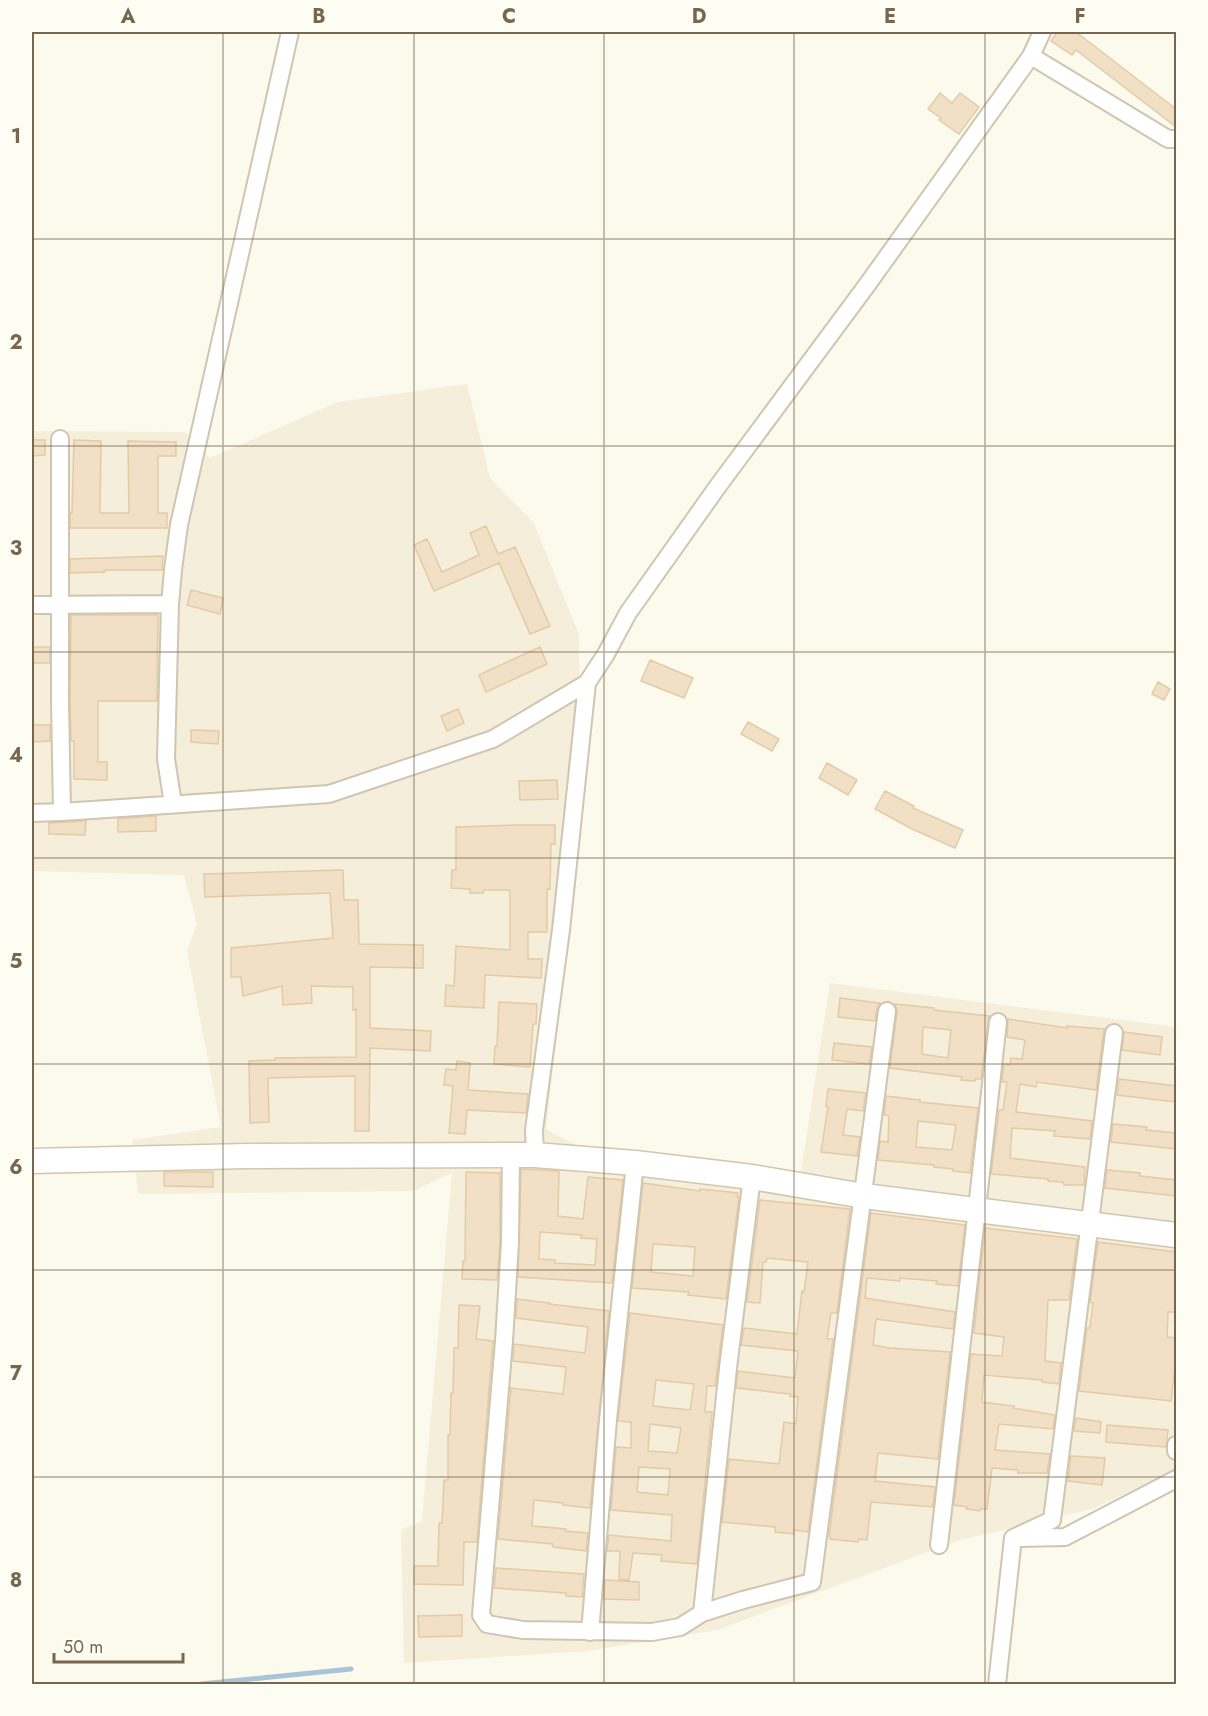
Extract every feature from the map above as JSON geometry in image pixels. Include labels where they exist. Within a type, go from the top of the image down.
[{"type":"street","points":[[173,804],[166,759],[170,604],[179,525],[290,32]]},
{"type":"street","points":[[535,1155],[534,1130],[561,930],[587,684],[628,613],[1031,57],[1042,32]]},
{"type":"street","points":[[1031,57],[1168,139],[1176,139]]},
{"type":"street","points":[[60,439],[62,812]]},
{"type":"street","points":[[32,605],[170,604]]},
{"type":"street","points":[[32,813],[329,794],[493,739],[587,684]]},
{"type":"street","points":[[511,1154],[510,1242],[481,1615],[487,1624],[523,1630],[652,1632],[680,1628],[702,1613],[812,1582],[887,1011]]},
{"type":"street","points":[[939,1545],[998,1022]]},
{"type":"street","points":[[1013,1538],[1052,1520],[1114,1033]]},
{"type":"street","points":[[32,1161],[247,1156],[535,1155],[635,1163],[752,1178],[864,1196],[1176,1234]]},
{"type":"street","points":[[590,1632],[608,1420],[635,1163]]},
{"type":"street","points":[[702,1613],[728,1368],[752,1178]]},
{"type":"street","points":[[1013,1538],[1065,1537],[1176,1479]]},
{"type":"street","points":[[997,1684],[1013,1538]]},
{"type":"shaded area","points":[[467,384],[490,478],[534,523],[579,635],[581,827],[546,1129],[581,1148],[801,1172],[830,983],[1176,1027],[1176,1470],[1092,1509],[960,1540],[717,1630],[588,1651],[404,1663],[401,1530],[422,1521],[452,1173],[413,1191],[138,1194],[132,1140],[221,1127],[187,951],[197,924],[184,875],[32,871],[32,431],[185,432],[210,458],[338,402]]},
{"type":"building","points":[[1057,32],[1076,32],[1176,109],[1176,127],[1076,50],[1072,55],[1051,41]]},
{"type":"building","points":[[940,93],[952,103],[960,93],[979,107],[959,134],[928,109]]},
{"type":"building","points":[[32,440],[45,440],[45,455],[32,456]]},
{"type":"building","points":[[74,440],[101,441],[100,513],[129,513],[128,441],[176,442],[176,456],[158,456],[158,513],[167,513],[167,528],[70,528]]},
{"type":"building","points":[[486,526],[498,554],[515,547],[550,626],[530,634],[499,563],[434,591],[414,545],[427,539],[442,572],[479,555],[470,533]]},
{"type":"building","points":[[163,556],[162,570],[104,570],[105,572],[70,573],[70,559]]},
{"type":"building","points":[[191,590],[223,598],[220,614],[187,605]]},
{"type":"building","points":[[71,615],[158,615],[157,701],[98,701],[98,762],[107,762],[107,780],[74,779],[74,741],[71,741],[70,702]]},
{"type":"building","points":[[32,647],[50,647],[50,663],[32,663]]},
{"type":"building","points":[[540,647],[547,664],[486,692],[479,675]]},
{"type":"building","points":[[650,660],[693,678],[684,698],[641,681]]},
{"type":"building","points":[[1158,682],[1170,689],[1164,700],[1152,694]]},
{"type":"building","points":[[458,709],[464,723],[447,731],[441,716]]},
{"type":"building","points":[[748,722],[779,739],[772,751],[741,734]]},
{"type":"building","points":[[32,725],[50,725],[50,741],[32,742]]},
{"type":"building","points":[[191,730],[219,731],[218,744],[191,742]]},
{"type":"building","points":[[827,763],[857,780],[848,795],[819,778]]},
{"type":"building","points":[[557,780],[558,799],[520,800],[519,781]]},
{"type":"building","points":[[885,791],[914,806],[913,808],[963,830],[955,848],[875,809]]},
{"type":"building","points":[[156,816],[156,831],[118,832],[118,819]]},
{"type":"building","points":[[86,821],[85,835],[49,834],[49,823]]},
{"type":"building","points":[[555,825],[555,844],[551,844],[550,889],[547,889],[547,932],[528,932],[528,959],[542,959],[541,978],[485,975],[484,1008],[445,1006],[446,985],[454,986],[456,946],[510,950],[510,890],[484,890],[483,893],[470,893],[470,889],[451,888],[452,870],[456,870],[456,827]]},
{"type":"building","points":[[343,870],[344,900],[358,900],[359,944],[423,945],[423,968],[370,967],[370,1028],[431,1031],[430,1051],[370,1048],[369,1131],[355,1131],[355,1076],[268,1078],[269,1122],[250,1123],[249,1061],[275,1060],[275,1058],[356,1057],[356,1009],[353,1010],[353,987],[311,986],[312,1003],[283,1005],[282,986],[243,996],[241,977],[231,977],[231,948],[333,938],[330,893],[205,897],[204,874]]},
{"type":"building","points":[[840,998],[880,1003],[875,1021],[838,1017]]},
{"type":"building","points":[[499,1002],[537,1004],[530,1067],[494,1064]]},
{"type":"building","points":[[895,1004],[989,1016],[981,1079],[961,1080],[962,1077],[890,1068],[897,1012]],"holes":[[[923,1027],[951,1030],[948,1058],[922,1054]]]},
{"type":"building","points":[[1008,1019],[1067,1028],[1067,1026],[1104,1029],[1096,1090],[1037,1082],[1036,1087],[1020,1084],[1016,1112],[1092,1121],[1090,1139],[1054,1136],[1055,1131],[1012,1128],[1010,1158],[1085,1167],[1084,1185],[1064,1185],[1063,1182],[1048,1181],[1048,1179],[991,1174],[999,1110],[1003,1110],[1007,1082],[1002,1082],[1004,1064],[1010,1065],[1011,1058],[1022,1059],[1025,1040],[1007,1037]]},
{"type":"building","points":[[1124,1032],[1162,1037],[1160,1055],[1122,1050]]},
{"type":"building","points":[[834,1043],[872,1047],[869,1064],[832,1060]]},
{"type":"building","points":[[457,1061],[470,1063],[468,1090],[528,1094],[526,1113],[467,1110],[465,1134],[449,1133],[453,1086],[444,1085],[446,1069],[456,1070]]},
{"type":"building","points":[[1119,1079],[1176,1086],[1176,1102],[1117,1095]]},
{"type":"building","points":[[828,1089],[866,1093],[863,1111],[847,1109],[843,1135],[860,1137],[857,1156],[821,1152],[828,1107],[826,1106]]},
{"type":"building","points":[[886,1096],[978,1108],[970,1173],[934,1167],[934,1165],[878,1160],[880,1141],[888,1142],[889,1116],[884,1115]],"holes":[[[918,1121],[956,1125],[952,1150],[916,1147]]]},
{"type":"building","points":[[1113,1124],[1147,1127],[1146,1130],[1176,1133],[1176,1149],[1111,1142]]},
{"type":"building","points":[[521,1169],[559,1171],[558,1216],[583,1219],[588,1177],[623,1180],[612,1283],[518,1277]],"holes":[[[540,1232],[582,1235],[581,1238],[597,1239],[595,1265],[555,1263],[555,1260],[539,1259]]]},
{"type":"building","points":[[1107,1170],[1176,1180],[1176,1196],[1105,1188]]},
{"type":"building","points":[[164,1172],[213,1172],[213,1187],[164,1186]]},
{"type":"building","points":[[466,1172],[500,1173],[500,1242],[497,1280],[462,1279],[463,1261],[465,1261]]},
{"type":"building","points":[[643,1183],[700,1191],[700,1189],[738,1193],[726,1299],[688,1295],[689,1292],[632,1288]],"holes":[[[653,1244],[695,1247],[693,1276],[651,1272]]]},
{"type":"building","points":[[760,1200],[850,1209],[837,1313],[831,1313],[827,1339],[833,1339],[808,1532],[794,1530],[794,1534],[775,1532],[775,1527],[722,1522],[729,1459],[779,1464],[784,1422],[796,1424],[798,1397],[790,1396],[790,1394],[736,1388],[738,1371],[795,1378],[798,1351],[741,1345],[744,1328],[797,1334],[808,1262],[767,1258],[766,1262],[763,1262],[760,1303],[747,1302]]},
{"type":"building","points":[[871,1213],[965,1225],[958,1286],[936,1284],[937,1281],[867,1278],[865,1298],[955,1312],[953,1329],[876,1319],[873,1345],[950,1352],[938,1459],[878,1453],[875,1481],[935,1487],[933,1507],[871,1502],[867,1540],[859,1539],[858,1542],[830,1539],[829,1536]]},
{"type":"building","points":[[985,1228],[1077,1239],[1069,1300],[1048,1300],[1045,1361],[1061,1363],[1059,1384],[1042,1382],[1042,1380],[984,1375],[982,1402],[1055,1415],[1053,1429],[999,1424],[995,1450],[1050,1454],[1047,1473],[1018,1473],[1018,1470],[992,1468],[987,1509],[980,1509],[980,1511],[954,1505],[971,1354],[1002,1356],[1004,1337],[974,1333]]},
{"type":"building","points":[[1098,1242],[1176,1252],[1176,1312],[1168,1312],[1167,1337],[1176,1338],[1171,1401],[1079,1391],[1087,1328],[1090,1328],[1093,1303],[1090,1302]]},
{"type":"building","points":[[517,1299],[609,1311],[590,1508],[534,1500],[532,1526],[588,1533],[586,1551],[553,1547],[553,1544],[498,1539],[511,1388],[563,1394],[566,1367],[513,1361],[514,1344],[585,1353],[588,1327],[516,1318]]},
{"type":"building","points":[[459,1305],[480,1306],[476,1339],[493,1341],[477,1542],[464,1542],[463,1585],[414,1584],[414,1566],[438,1566],[439,1523],[442,1523],[444,1480],[448,1480],[448,1435],[450,1435],[451,1393],[453,1393],[454,1348],[458,1348]]},
{"type":"building","points":[[630,1313],[723,1325],[715,1386],[707,1386],[705,1412],[712,1412],[697,1564],[661,1561],[662,1555],[633,1553],[629,1580],[619,1579],[620,1551],[607,1551],[609,1535],[671,1541],[672,1515],[611,1510],[616,1447],[631,1448],[631,1422],[618,1421]],"holes":[[[656,1380],[694,1384],[690,1410],[653,1406]],[[650,1424],[681,1428],[677,1453],[648,1451]],[[639,1467],[670,1469],[668,1495],[637,1492]]]},
{"type":"building","points":[[1076,1418],[1101,1422],[1100,1433],[1074,1431]]},
{"type":"building","points":[[1107,1425],[1168,1430],[1166,1447],[1106,1442]]},
{"type":"building","points":[[1071,1456],[1105,1458],[1102,1485],[1068,1481]]},
{"type":"building","points":[[496,1568],[584,1574],[582,1597],[566,1596],[566,1593],[494,1588]]},
{"type":"building","points":[[605,1580],[639,1582],[639,1600],[603,1599]]},
{"type":"building","points":[[462,1615],[462,1636],[419,1637],[418,1616]]},
{"type":"waterway","points":[[201,1684],[351,1669]]}]
